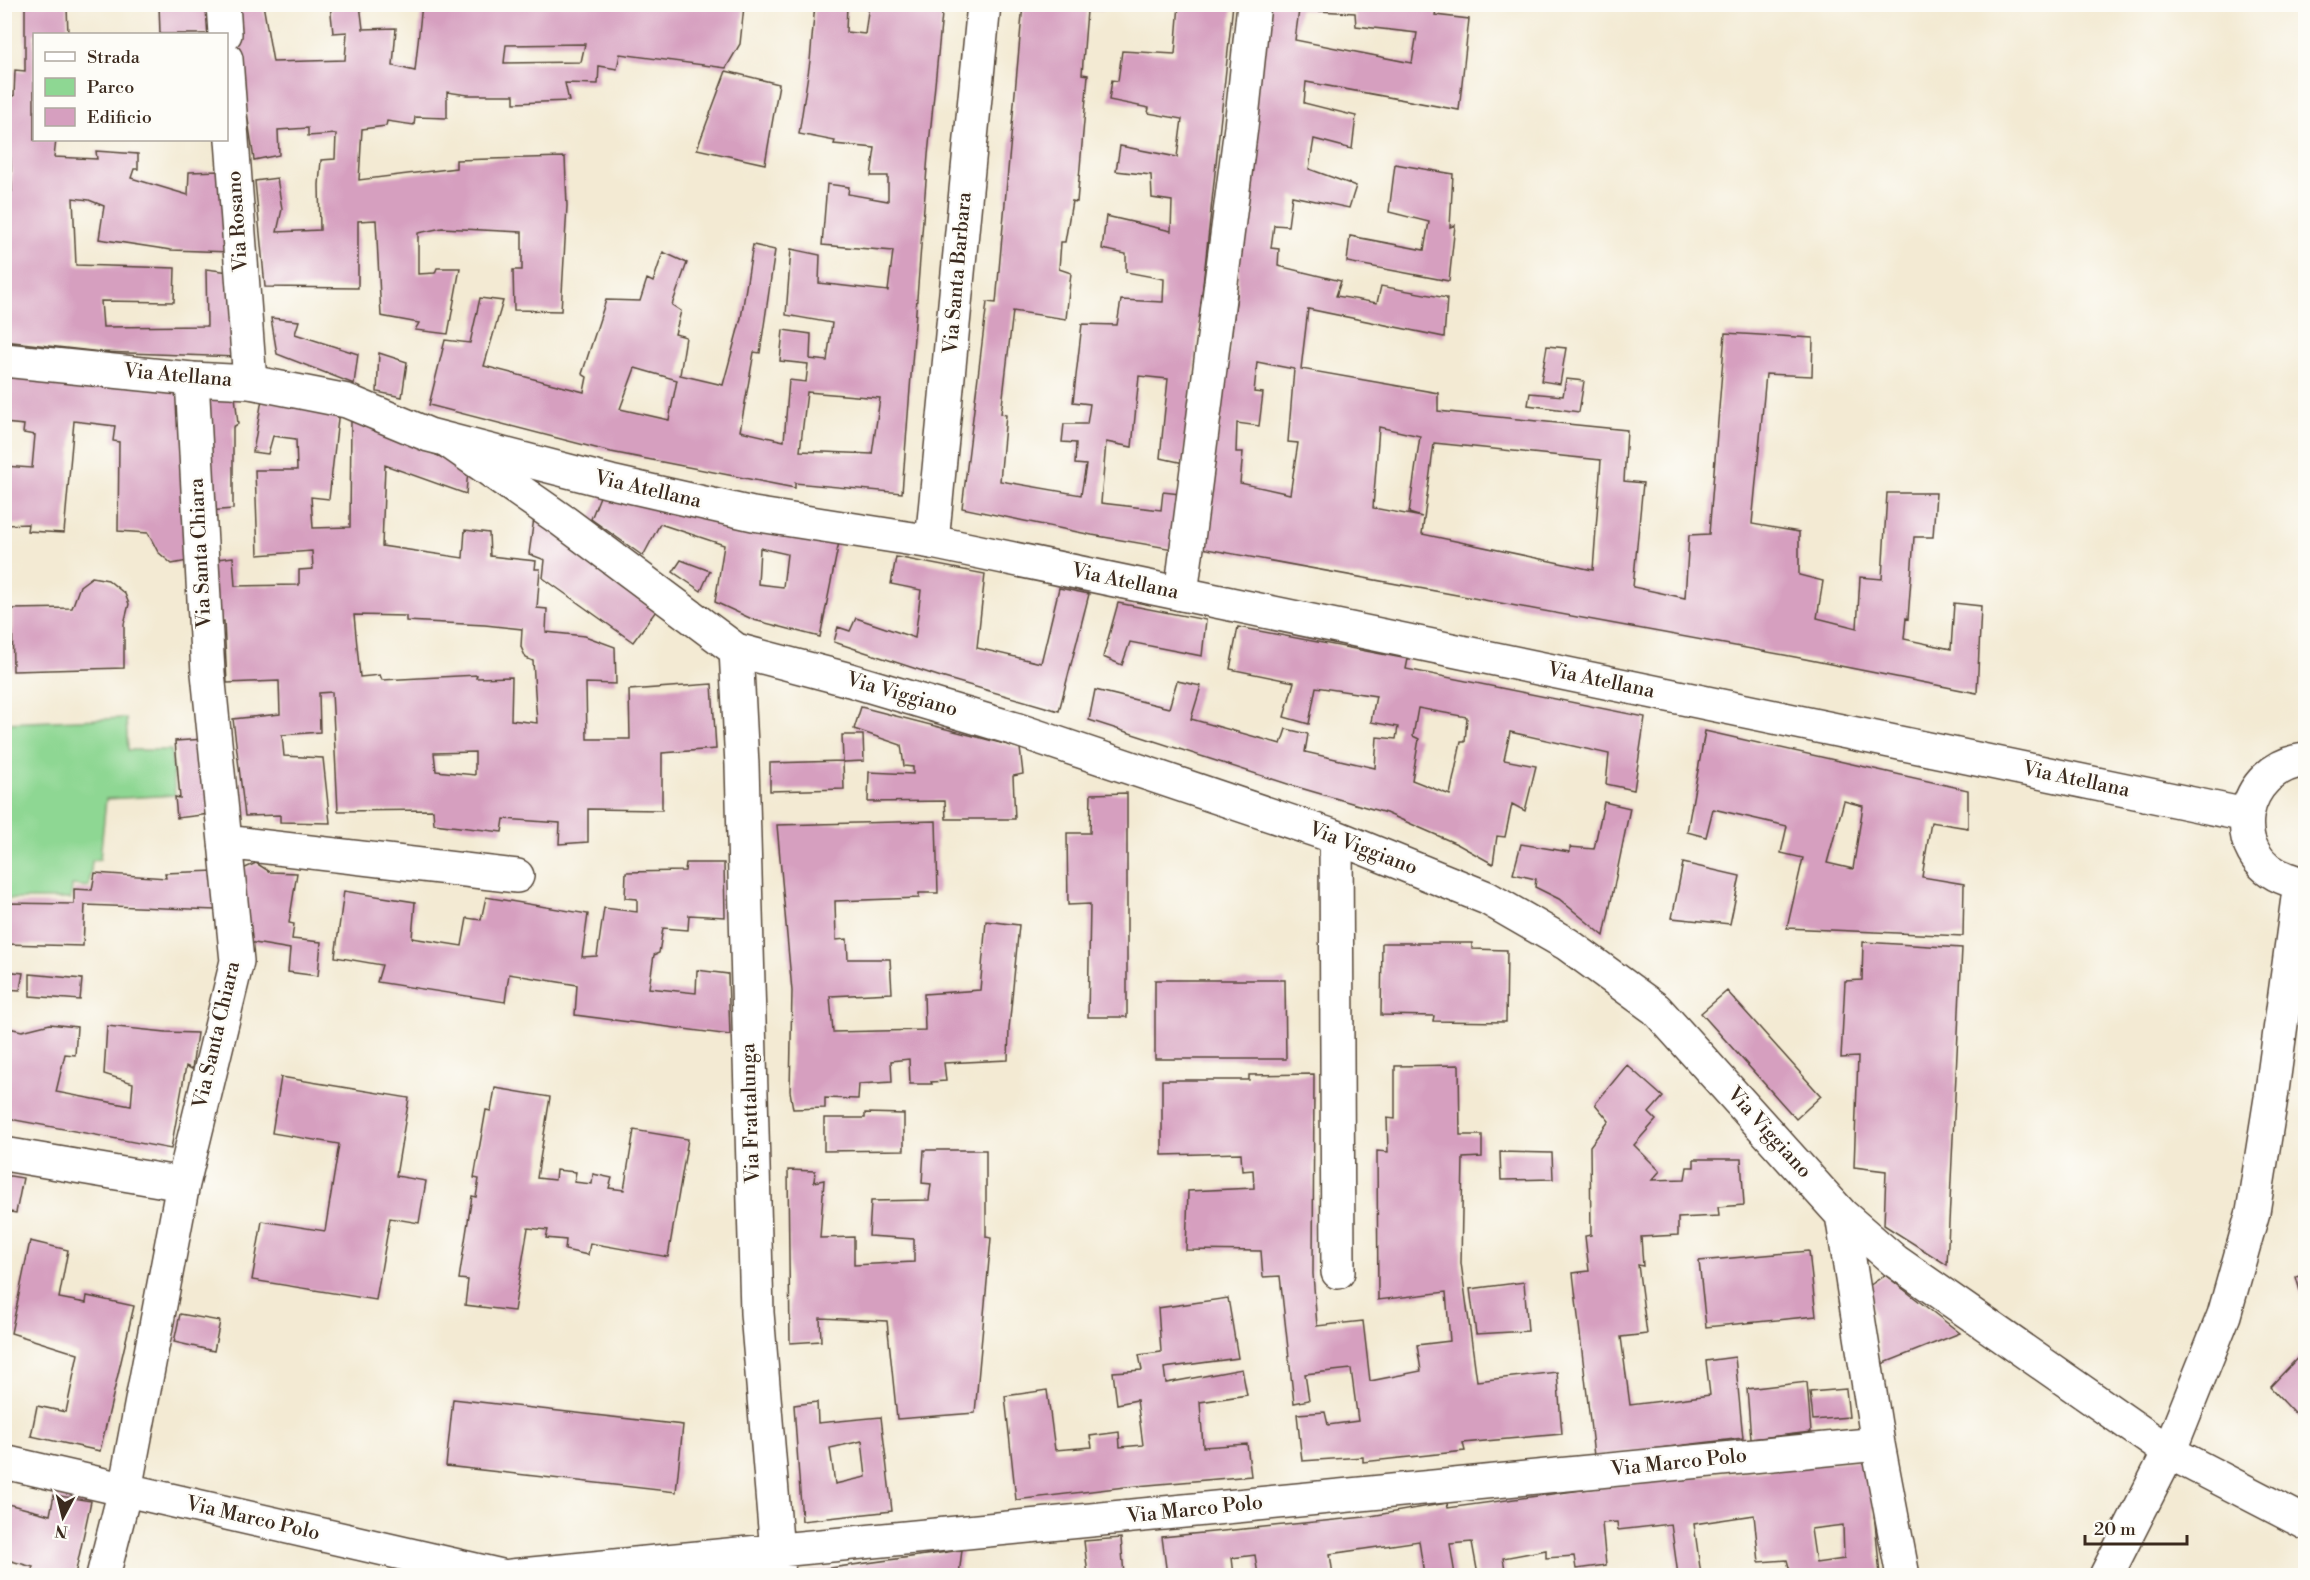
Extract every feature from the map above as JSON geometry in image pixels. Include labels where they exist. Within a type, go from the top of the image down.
[{"type":"street","points":[[222,4],[225,33]]},
{"type":"street","name":"Via Santa Barbara","points":[[932,542],[984,4]]},
{"type":"street","points":[[1181,594],[1241,128],[1254,4]]},
{"type":"street","name":"Via Rosano","points":[[228,86],[250,382]]},
{"type":"street","name":"Via Atellana","points":[[4,360],[192,379],[250,382],[347,401],[429,435],[611,482],[753,514],[932,542],[2247,815]]},
{"type":"street","name":"Via Santa Chiara","points":[[103,1575],[125,1490],[183,1184],[237,961],[208,674],[192,379]]},
{"type":"street","name":"Via Viggiano","points":[[444,439],[564,521],[736,650],[850,680],[1015,729],[1336,837],[1487,898],[1568,944],[1656,1009],[1842,1215],[1895,1261],[2169,1452],[2306,1523]]},
{"type":"street","name":"Via Frattalunga","points":[[736,650],[742,765],[757,1313],[778,1563]]},
{"type":"street","points":[[2106,1575],[2169,1452],[2224,1315],[2253,1212],[2302,883],[2277,876],[2259,860],[2248,839],[2247,815],[2251,797],[2261,781],[2276,769],[2292,762],[2306,760]]},
{"type":"street","points":[[1336,837],[1338,1272]]},
{"type":"street","points":[[225,842],[517,876]]},
{"type":"street","points":[[4,1154],[183,1184]]},
{"type":"street","points":[[1842,1215],[1878,1443],[1903,1575]]},
{"type":"street","name":"Via Marco Polo","points":[[512,1575],[778,1563],[1878,1443]]},
{"type":"street","name":"Via Marco Polo","points":[[4,1462],[502,1575]]},
{"type":"green space","points":[[126,718],[128,750],[171,750],[175,795],[106,799],[100,859],[92,861],[89,887],[72,885],[71,899],[5,899],[5,723]]},
{"type":"building","points":[[159,4],[209,4],[211,33],[160,33]]},
{"type":"building","points":[[231,4],[263,4],[273,62],[345,60],[347,32],[333,33],[330,4],[360,4],[363,29],[396,28],[393,66],[415,71],[422,4],[744,6],[740,44],[726,68],[620,54],[617,69],[599,66],[598,84],[565,83],[569,101],[514,103],[514,95],[468,95],[447,92],[447,118],[415,117],[414,125],[387,121],[386,126],[362,129],[359,180],[456,168],[456,160],[565,157],[567,206],[561,311],[514,310],[513,270],[522,270],[522,232],[442,228],[418,233],[418,274],[435,273],[437,268],[460,268],[448,334],[415,330],[419,323],[381,316],[376,220],[358,221],[358,288],[265,287],[255,181],[277,178],[282,209],[277,232],[320,230],[321,160],[335,159],[336,134],[308,136],[308,128],[278,130],[279,155],[254,160]],"holes":[[[585,44],[581,62],[504,63],[506,45]]]},
{"type":"building","points":[[815,4],[847,4],[846,32],[865,34],[869,4],[943,4],[928,155],[902,493],[795,483],[795,488],[611,452],[429,405],[445,340],[470,343],[480,298],[503,301],[484,366],[584,392],[587,377],[582,374],[606,300],[640,301],[647,279],[653,282],[663,252],[687,263],[672,305],[681,311],[675,334],[686,337],[680,375],[723,385],[741,318],[753,245],[775,250],[760,353],[754,352],[740,431],[784,441],[789,380],[806,382],[808,364],[780,361],[783,330],[811,334],[810,359],[827,361],[832,323],[786,315],[791,249],[820,255],[819,283],[888,291],[893,251],[822,245],[827,184],[849,187],[848,194],[888,201],[888,176],[871,176],[875,148],[834,144],[835,141],[799,134],[810,61]],"holes":[[[635,368],[677,380],[669,420],[620,409]],[[807,392],[880,398],[872,454],[800,451]]]},
{"type":"building","points":[[1023,4],[1104,4],[1104,10],[1087,11],[1082,74],[1088,75],[1077,202],[1072,201],[1065,242],[1061,242],[1059,269],[1071,273],[1066,319],[1013,311],[1001,414],[1006,415],[1000,481],[1081,495],[1086,465],[1075,464],[1076,443],[1062,442],[1064,424],[1087,424],[1090,404],[1073,402],[1082,324],[1117,325],[1121,300],[1163,302],[1164,279],[1126,272],[1126,254],[1102,249],[1106,216],[1171,231],[1172,201],[1152,198],[1151,175],[1116,171],[1120,146],[1177,157],[1182,119],[1148,113],[1149,108],[1109,100],[1112,80],[1118,81],[1122,51],[1175,54],[1179,4],[1233,4],[1184,463],[1160,458],[1168,379],[1139,376],[1132,447],[1106,442],[1101,503],[1161,510],[1163,492],[1180,494],[1173,549],[962,508],[987,302],[996,303]]},
{"type":"building","points":[[1265,4],[1437,4],[1435,15],[1469,19],[1459,110],[1306,82],[1304,103],[1356,116],[1352,149],[1314,139],[1309,169],[1356,186],[1349,208],[1292,196],[1288,226],[1274,225],[1271,248],[1279,249],[1278,266],[1341,281],[1336,296],[1377,303],[1381,286],[1447,298],[1444,337],[1308,309],[1301,369],[1438,393],[1438,411],[1627,430],[1624,481],[1643,483],[1633,587],[1685,598],[1689,535],[1709,534],[1725,333],[1813,338],[1812,376],[1766,374],[1752,524],[1799,532],[1799,575],[1823,581],[1817,618],[1857,628],[1860,577],[1882,579],[1887,493],[1936,493],[1933,537],[1914,537],[1908,619],[1906,618],[1904,639],[1951,649],[1954,603],[1981,606],[1977,693],[1795,657],[1201,548],[1237,295],[1243,206]],"holes":[[[1299,10],[1355,13],[1356,26],[1417,33],[1412,63],[1295,40]],[[1257,362],[1294,369],[1288,442],[1298,443],[1290,494],[1240,483],[1243,452],[1236,452],[1237,423],[1259,426],[1263,393],[1254,392]],[[1379,427],[1420,436],[1409,513],[1422,517],[1373,508]],[[1434,443],[1601,460],[1593,570],[1422,534]]]},
{"type":"building","points":[[25,5],[67,7],[68,33],[33,33],[33,141],[56,141],[54,157],[97,159],[96,151],[138,154],[138,169],[134,169],[131,178],[188,195],[189,172],[221,171],[231,252],[171,250],[99,239],[104,206],[89,200],[73,198],[76,265],[175,268],[174,302],[101,301],[103,327],[207,326],[206,269],[230,272],[237,357],[101,352],[4,341],[4,277],[10,278],[10,190],[12,191],[10,149],[4,149],[4,95],[14,96],[15,70],[25,71]]},
{"type":"building","points":[[726,71],[779,84],[765,164],[697,149]]},
{"type":"building","points":[[1395,164],[1453,174],[1450,227],[1455,225],[1449,281],[1347,262],[1350,236],[1424,250],[1429,222],[1389,212]]},
{"type":"building","points":[[271,318],[299,321],[295,334],[358,354],[354,384],[277,354]]},
{"type":"building","points":[[1547,346],[1566,348],[1560,384],[1541,381]]},
{"type":"building","points":[[379,353],[407,362],[402,397],[377,392]]},
{"type":"building","points":[[4,372],[182,390],[193,560],[172,564],[158,552],[148,533],[118,531],[119,442],[113,441],[115,426],[74,421],[64,533],[27,531],[28,524],[4,525],[4,466],[32,468],[35,435],[23,433],[24,425],[4,423]]},
{"type":"building","points":[[1566,379],[1584,381],[1579,412],[1528,405],[1530,393],[1563,396]]},
{"type":"building","points":[[206,395],[235,396],[238,424],[233,427],[233,509],[208,511]]},
{"type":"building","points":[[262,399],[339,410],[329,499],[311,497],[313,528],[350,527],[351,419],[468,469],[466,494],[385,465],[382,546],[463,558],[465,530],[489,533],[490,556],[536,561],[535,569],[540,569],[537,608],[547,609],[546,632],[585,636],[615,647],[616,684],[586,683],[587,739],[630,739],[629,690],[712,684],[716,749],[662,753],[662,810],[588,809],[588,842],[559,844],[560,823],[504,819],[502,832],[434,824],[433,810],[338,811],[332,692],[319,693],[320,732],[282,735],[284,756],[323,758],[330,823],[280,822],[280,815],[245,816],[233,719],[280,714],[279,681],[227,683],[224,621],[213,622],[209,560],[233,557],[235,586],[299,585],[299,570],[313,569],[312,551],[258,555],[255,470],[297,470],[296,439],[273,436],[268,454],[253,452]],"holes":[[[354,615],[406,616],[406,621],[522,629],[521,647],[526,658],[533,661],[537,723],[511,720],[512,677],[476,678],[477,675],[382,680],[380,675],[360,677]],[[475,752],[475,775],[436,771],[434,753]]]},
{"type":"building","points":[[603,489],[839,542],[820,637],[754,620],[715,602],[724,545],[660,524],[643,556],[591,519]],"holes":[[[760,548],[787,554],[783,587],[758,584]]]},
{"type":"building","points":[[534,518],[656,611],[633,642],[543,578],[545,560],[529,554]]},
{"type":"building","points":[[896,557],[985,574],[977,648],[1041,663],[1059,588],[1089,594],[1059,711],[941,677],[834,642],[838,627],[850,631],[856,618],[915,638],[921,590],[891,584]]},
{"type":"building","points":[[681,560],[710,571],[701,591],[673,572]]},
{"type":"building","points":[[92,577],[108,580],[125,594],[129,604],[124,624],[124,668],[13,671],[12,609],[72,608],[80,586]]},
{"type":"building","points":[[1118,603],[1206,620],[1202,656],[1130,642],[1122,665],[1103,657]]},
{"type":"building","points":[[1238,627],[1408,659],[1406,669],[1645,717],[1634,790],[1606,784],[1609,754],[1510,732],[1504,760],[1536,766],[1525,811],[1512,804],[1505,837],[1497,836],[1493,864],[1457,844],[1386,813],[1089,720],[1095,690],[1169,708],[1177,681],[1201,686],[1191,719],[1281,744],[1286,729],[1308,734],[1305,752],[1375,768],[1377,737],[1396,739],[1398,727],[1371,722],[1376,696],[1316,687],[1309,724],[1284,717],[1294,682],[1230,669]],"holes":[[[1418,708],[1467,717],[1465,742],[1461,742],[1450,795],[1412,780],[1419,739],[1413,736]]]},
{"type":"building","points":[[861,707],[1020,748],[1023,774],[1013,776],[1015,819],[946,819],[945,801],[868,802],[869,772],[913,774],[913,767],[904,766],[901,745],[854,729]]},
{"type":"building","points":[[1705,731],[1968,790],[1968,828],[1931,822],[1922,877],[1964,884],[1963,936],[1787,928],[1803,858],[1781,853],[1787,826],[1713,809],[1706,837],[1687,832]],"holes":[[[1844,801],[1863,806],[1853,869],[1827,863]]]},
{"type":"building","points":[[842,735],[863,735],[864,761],[843,762],[844,789],[770,791],[770,763],[843,761]]},
{"type":"building","points":[[205,739],[210,814],[177,818],[175,797],[180,798],[175,741]]},
{"type":"building","points":[[1127,793],[1127,1017],[1088,1017],[1090,904],[1068,905],[1067,833],[1090,833],[1091,794]]},
{"type":"building","points":[[1604,802],[1630,808],[1604,936],[1559,899],[1535,887],[1536,879],[1513,874],[1521,844],[1570,852],[1570,847],[1594,849]]},
{"type":"building","points":[[936,821],[938,893],[919,893],[919,898],[835,901],[836,940],[847,939],[848,959],[890,959],[892,993],[830,996],[833,1032],[925,1030],[924,994],[980,990],[986,921],[1019,925],[1008,1060],[944,1063],[946,1081],[931,1082],[932,1084],[910,1084],[909,1059],[891,1061],[892,1082],[859,1084],[858,1099],[825,1098],[825,1108],[793,1109],[790,1091],[792,991],[777,825]]},
{"type":"building","points":[[256,863],[270,872],[297,873],[289,923],[294,924],[292,939],[321,942],[318,976],[288,972],[290,949],[242,941],[243,869]]},
{"type":"building","points":[[686,863],[724,863],[725,917],[689,915],[688,930],[663,928],[659,953],[654,955],[649,988],[696,993],[697,970],[728,974],[730,1035],[575,1015],[577,985],[509,974],[505,1002],[377,982],[382,965],[335,957],[344,891],[415,902],[412,938],[462,946],[467,918],[481,920],[486,897],[588,914],[582,957],[597,956],[604,908],[637,912],[637,899],[625,898],[626,872],[685,871]]},
{"type":"building","points":[[1683,863],[1740,876],[1730,924],[1672,918]]},
{"type":"building","points":[[215,871],[216,910],[85,905],[83,946],[4,944],[4,903],[74,904],[74,889],[92,890],[95,873],[166,878],[165,873]]},
{"type":"building","points":[[1863,942],[1962,948],[1947,1265],[1884,1225],[1886,1171],[1854,1167],[1858,1057],[1841,1058],[1845,981],[1862,980]]},
{"type":"building","points":[[1382,943],[1472,943],[1472,949],[1507,950],[1506,1022],[1433,1021],[1434,1016],[1381,1015]]},
{"type":"building","points":[[4,971],[23,973],[20,990],[4,989]]},
{"type":"building","points":[[30,974],[82,979],[80,1000],[30,996]]},
{"type":"building","points":[[1155,980],[1285,980],[1286,1059],[1155,1059]]},
{"type":"building","points":[[1727,991],[1821,1096],[1796,1119],[1701,1013]]},
{"type":"building","points":[[50,1024],[77,1027],[75,1055],[65,1054],[56,1092],[131,1106],[133,1083],[104,1074],[107,1026],[197,1033],[192,1069],[186,1066],[171,1149],[4,1118],[4,1027],[22,1031]]},
{"type":"building","points":[[1459,1065],[1460,1135],[1482,1135],[1482,1157],[1463,1158],[1461,1263],[1477,1381],[1557,1372],[1562,1434],[1463,1443],[1465,1451],[1363,1462],[1363,1457],[1302,1461],[1297,1414],[1325,1412],[1328,1425],[1358,1421],[1351,1369],[1305,1374],[1309,1400],[1294,1403],[1280,1276],[1263,1277],[1261,1251],[1186,1250],[1188,1191],[1254,1188],[1253,1170],[1242,1171],[1241,1153],[1162,1155],[1162,1080],[1249,1080],[1249,1075],[1314,1074],[1313,1274],[1317,1326],[1363,1321],[1370,1381],[1421,1371],[1417,1345],[1450,1341],[1446,1292],[1378,1300],[1377,1151],[1388,1152],[1387,1118],[1395,1119],[1395,1066]]},
{"type":"building","points":[[1627,1065],[1663,1097],[1649,1113],[1656,1120],[1634,1145],[1660,1171],[1652,1180],[1685,1179],[1687,1167],[1694,1167],[1694,1159],[1741,1159],[1744,1205],[1718,1207],[1719,1216],[1678,1218],[1678,1235],[1641,1237],[1643,1266],[1638,1265],[1647,1334],[1621,1337],[1630,1405],[1710,1395],[1706,1361],[1735,1357],[1743,1438],[1594,1456],[1573,1273],[1589,1271],[1585,1236],[1591,1235],[1590,1146],[1609,1121],[1595,1104]]},
{"type":"building","points":[[281,1077],[409,1098],[396,1176],[426,1181],[419,1223],[390,1218],[376,1300],[252,1280],[262,1221],[325,1231],[339,1144],[272,1133]]},
{"type":"building","points":[[495,1088],[550,1097],[537,1178],[555,1180],[556,1170],[576,1172],[574,1182],[592,1184],[593,1174],[612,1178],[609,1188],[624,1190],[634,1130],[688,1139],[668,1257],[590,1243],[588,1255],[565,1250],[566,1240],[546,1238],[548,1230],[528,1228],[514,1311],[465,1305],[468,1280],[459,1279],[472,1196],[476,1197],[479,1179],[474,1178],[486,1110],[491,1111]]},
{"type":"building","points":[[865,1113],[904,1114],[904,1150],[824,1151],[824,1118],[865,1118]]},
{"type":"building","points":[[924,1150],[986,1150],[986,1237],[991,1238],[975,1413],[897,1419],[887,1321],[820,1318],[821,1341],[790,1343],[788,1170],[815,1171],[814,1182],[824,1180],[820,1238],[854,1237],[854,1265],[914,1262],[914,1239],[869,1236],[871,1201],[929,1200],[931,1184],[922,1183]]},
{"type":"building","points":[[1500,1152],[1552,1153],[1553,1179],[1501,1180]]},
{"type":"building","points":[[4,1175],[23,1178],[16,1213],[4,1211]]},
{"type":"building","points":[[30,1241],[68,1250],[59,1298],[86,1303],[87,1296],[134,1306],[100,1451],[31,1436],[37,1406],[66,1412],[78,1354],[11,1333]]},
{"type":"building","points":[[1809,1251],[1816,1316],[1706,1327],[1699,1261]]},
{"type":"building","points":[[2306,1274],[2306,1308],[2305,1308],[2296,1277]]},
{"type":"building","points":[[1885,1275],[1960,1333],[1882,1364],[1869,1286]]},
{"type":"building","points":[[1524,1282],[1528,1331],[1476,1334],[1470,1289]]},
{"type":"building","points":[[1228,1298],[1238,1358],[1164,1368],[1166,1383],[1242,1369],[1247,1395],[1200,1402],[1203,1447],[1247,1444],[1251,1476],[1125,1487],[1016,1500],[1005,1396],[1047,1390],[1055,1450],[1092,1447],[1090,1436],[1119,1432],[1120,1447],[1143,1445],[1137,1400],[1117,1404],[1113,1372],[1142,1370],[1139,1355],[1161,1352],[1158,1308]]},
{"type":"building","points":[[180,1314],[220,1321],[214,1351],[174,1342]]},
{"type":"building","points":[[2306,1349],[2306,1425],[2270,1387]]},
{"type":"building","points":[[1807,1382],[1811,1432],[1751,1439],[1747,1389]]},
{"type":"building","points":[[1846,1389],[1849,1417],[1813,1420],[1810,1392]]},
{"type":"building","points":[[453,1399],[683,1425],[676,1492],[446,1466]]},
{"type":"building","points":[[817,1402],[818,1423],[881,1417],[892,1511],[802,1521],[794,1405]],"holes":[[[862,1441],[866,1477],[835,1484],[830,1448]]]},
{"type":"building","points":[[1869,1459],[1880,1575],[1791,1575],[1787,1560],[1759,1562],[1754,1515],[1694,1524],[1701,1575],[1678,1575],[1671,1524],[1618,1530],[1617,1522],[1602,1523],[1606,1565],[1576,1569],[1574,1556],[1546,1558],[1546,1550],[1503,1558],[1506,1575],[1478,1575],[1472,1542],[1450,1544],[1455,1575],[1424,1575],[1419,1541],[1330,1554],[1333,1575],[1258,1575],[1255,1555],[1232,1558],[1234,1575],[1167,1575],[1162,1537],[1365,1517],[1447,1503],[1448,1508],[1611,1486]],"holes":[[[1843,1525],[1844,1559],[1816,1563],[1811,1529]]]},
{"type":"building","points":[[54,1495],[91,1501],[75,1575],[30,1575],[33,1567],[4,1559],[4,1503],[50,1515]]},
{"type":"building","points":[[1121,1538],[1124,1575],[1088,1575],[1084,1541]]},
{"type":"building","points":[[962,1550],[959,1575],[810,1575],[809,1571]]}]
